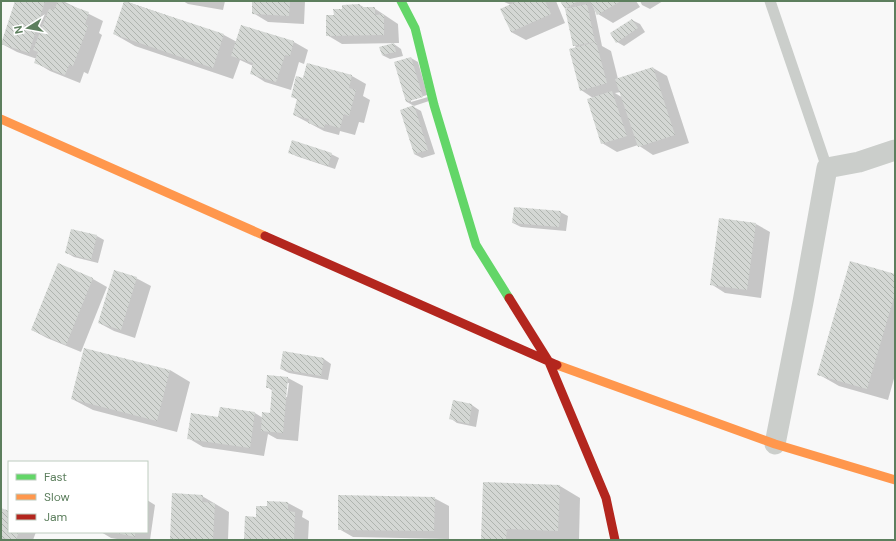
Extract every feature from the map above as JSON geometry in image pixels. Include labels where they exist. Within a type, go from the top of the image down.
[{"type":"main road","points":[[401,1],[415,28],[434,105],[476,245],[549,362],[606,498],[615,540]]},
{"type":"main road","points":[[1,119],[549,362],[775,444],[895,480]]},
{"type":"street","points":[[775,444],[804,302],[827,168],[859,162],[895,150]]},
{"type":"lane","points":[[770,1],[827,168]]},
{"type":"building","points":[[15,1],[45,1],[29,53],[1,44]]},
{"type":"building","points":[[58,1],[89,12],[85,24],[88,26],[73,66],[69,65],[65,75],[34,63],[38,52],[33,50],[49,9],[54,10]]},
{"type":"building","points":[[124,1],[224,34],[213,68],[113,34]]},
{"type":"building","points":[[252,1],[290,1],[289,16],[252,14]]},
{"type":"building","points":[[518,1],[545,1],[551,14],[511,32],[500,9]]},
{"type":"building","points":[[560,1],[578,1],[565,9]]},
{"type":"building","points":[[590,1],[621,1],[597,15]]},
{"type":"building","points":[[360,4],[360,7],[375,7],[375,15],[384,14],[384,35],[326,36],[326,15],[334,15],[333,9],[342,9],[342,5]]},
{"type":"building","points":[[587,4],[595,42],[573,46],[565,9]]},
{"type":"building","points":[[632,19],[638,28],[616,43],[610,33]]},
{"type":"building","points":[[241,25],[294,41],[290,56],[285,55],[276,82],[250,74],[253,63],[231,56]]},
{"type":"building","points":[[596,42],[607,83],[580,91],[569,49]]},
{"type":"building","points":[[394,43],[396,52],[382,55],[379,47]]},
{"type":"building","points":[[411,57],[423,97],[406,102],[394,62]]},
{"type":"building","points":[[307,63],[352,75],[349,88],[356,90],[349,116],[344,114],[340,128],[325,124],[324,128],[308,123],[309,119],[293,115],[297,99],[291,97],[296,76],[303,78]]},
{"type":"building","points":[[653,67],[675,135],[638,147],[615,79]]},
{"type":"building","points":[[612,91],[627,136],[601,144],[587,99]]},
{"type":"building","points":[[414,105],[428,150],[414,154],[400,110]]},
{"type":"building","points":[[292,140],[332,153],[328,166],[288,153]]},
{"type":"building","points":[[514,207],[561,211],[559,227],[512,223]]},
{"type":"building","points":[[719,218],[756,223],[747,290],[710,285]]},
{"type":"building","points":[[71,229],[97,235],[91,260],[65,253]]},
{"type":"building","points":[[850,261],[895,274],[895,294],[867,389],[817,375]]},
{"type":"building","points":[[58,263],[93,278],[66,345],[31,330]]},
{"type":"building","points":[[114,270],[137,277],[121,330],[98,323]]},
{"type":"building","points":[[84,348],[170,370],[157,421],[71,399]]},
{"type":"building","points":[[283,351],[324,358],[321,376],[280,369]]},
{"type":"building","points":[[267,375],[288,377],[283,433],[261,431],[262,412],[270,413],[272,388],[266,388]]},
{"type":"building","points":[[453,400],[472,404],[469,424],[449,419]]},
{"type":"building","points":[[220,407],[255,412],[250,448],[187,439],[191,413],[218,417]]},
{"type":"building","points":[[483,482],[560,485],[558,531],[507,529],[506,540],[481,540]]},
{"type":"building","points":[[172,493],[203,495],[202,502],[215,503],[213,540],[170,539]]},
{"type":"building","points":[[338,495],[435,497],[434,531],[338,530]]},
{"type":"building","points":[[267,501],[288,502],[288,511],[295,512],[294,540],[244,540],[245,516],[256,517],[256,506],[267,506]]},
{"type":"building","points":[[1,508],[8,511],[8,533],[19,533],[16,540],[1,538]]},
{"type":"building","points":[[117,533],[135,533],[135,537]]},
{"type":"traffic: fast","points":[[401,1],[415,28],[434,105],[476,245],[509,298]]},
{"type":"traffic: slow","points":[[1,119],[265,236]]},
{"type":"traffic: slow","points":[[557,365],[775,444],[895,480]]},
{"type":"traffic: jam","points":[[265,236],[557,365]]},
{"type":"traffic: jam","points":[[509,298],[549,362],[606,498],[615,540]]}]
